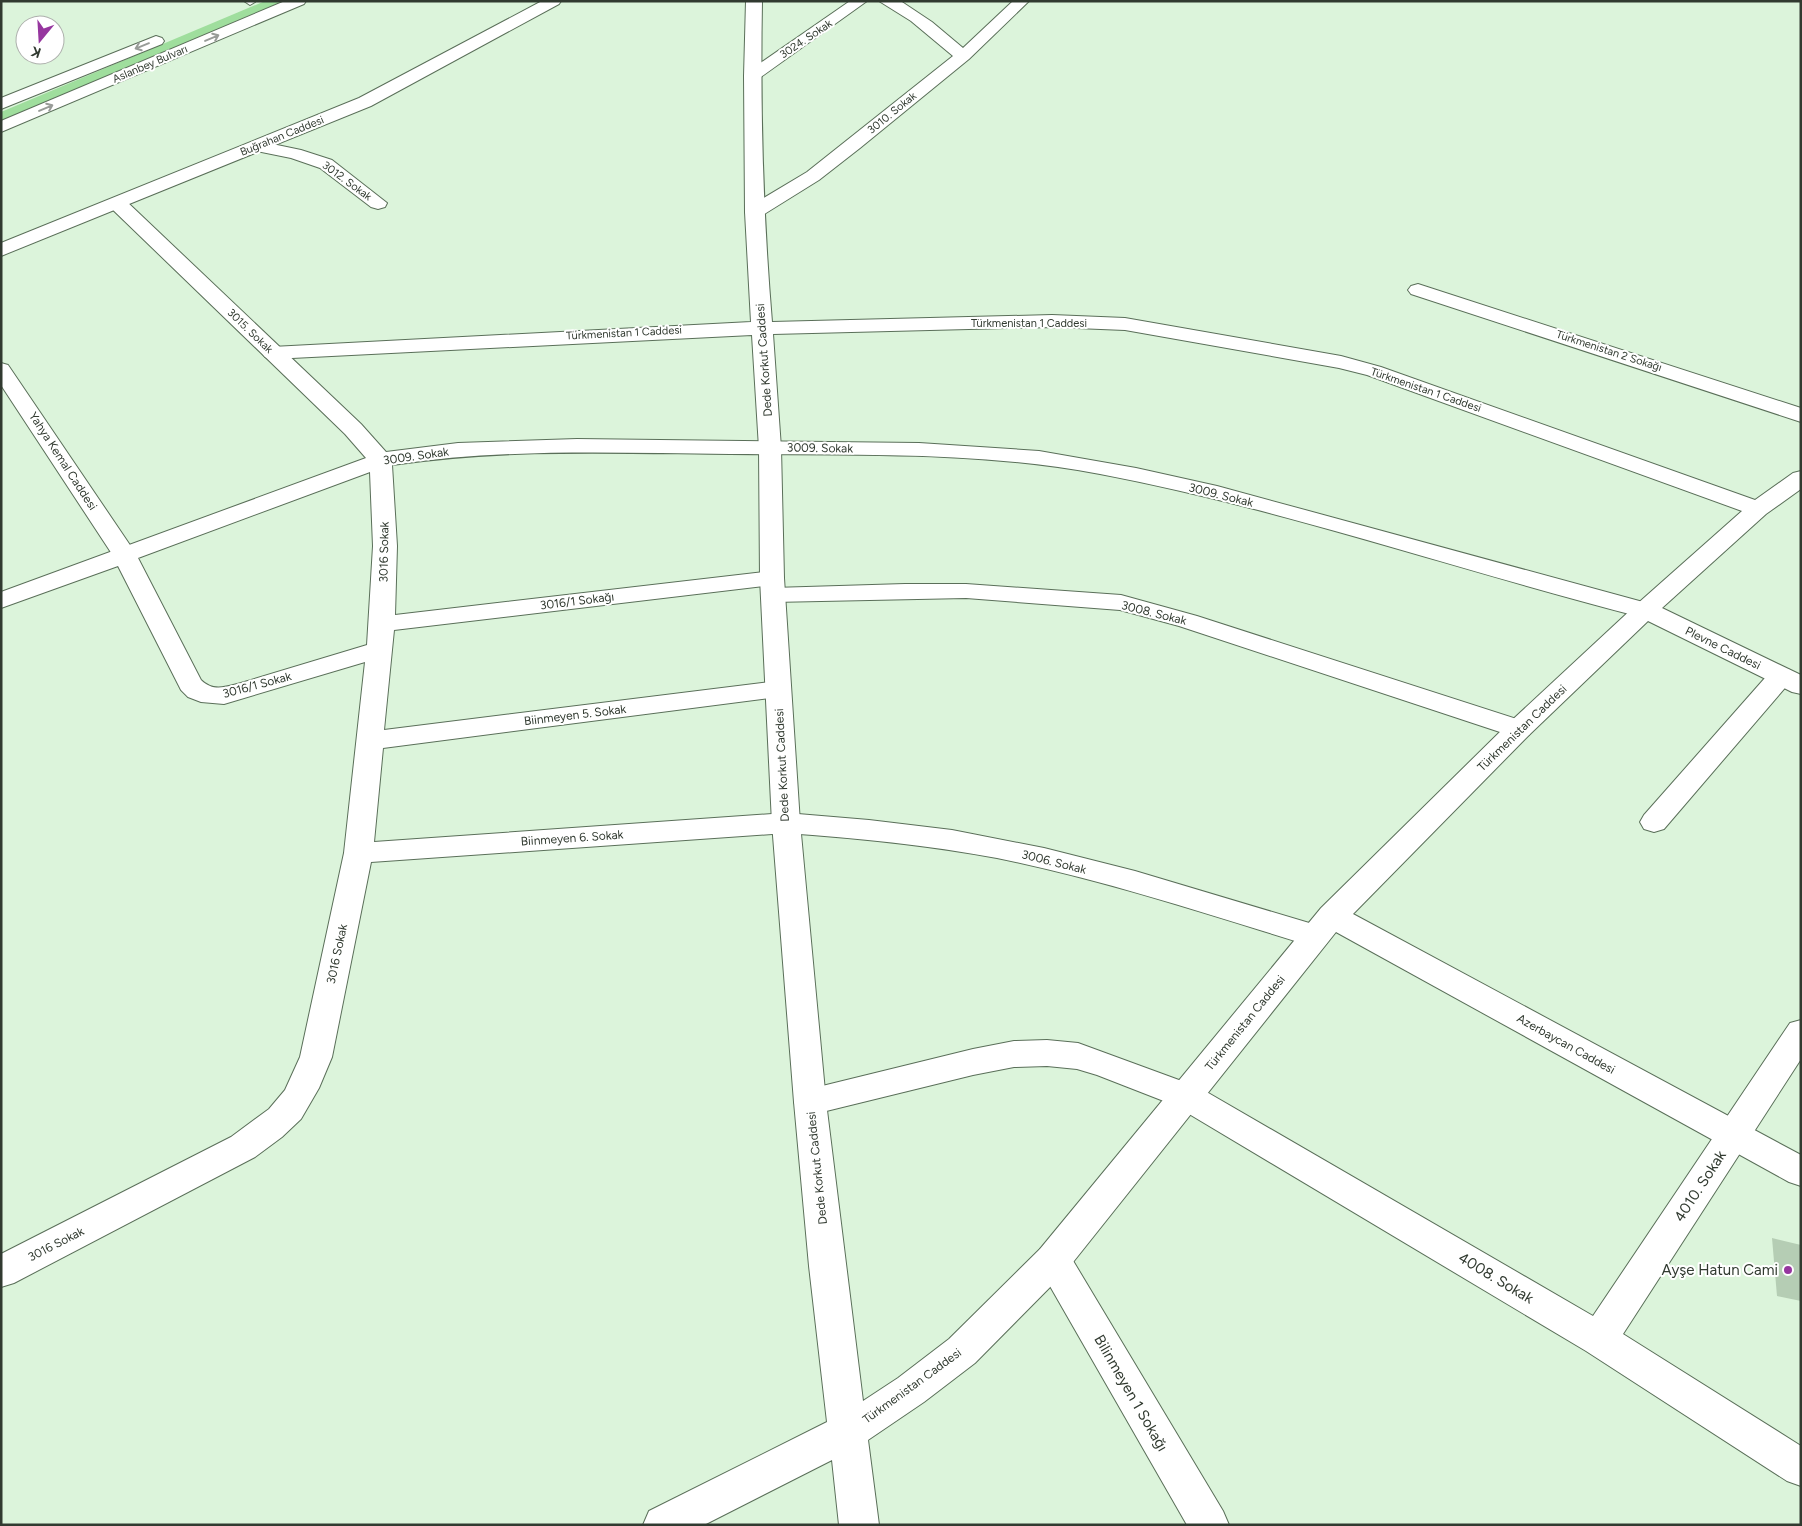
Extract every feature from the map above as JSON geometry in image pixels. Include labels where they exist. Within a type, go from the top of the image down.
[{"type":"street","name":"Aslanbey Bulvarı","points":[[1,127],[299,1]]},
{"type":"street","name":"Buğrahan Caddesi","points":[[1,250],[365,102],[554,1]]},
{"type":"street","name":"Dede Korkut Caddesi","points":[[754,1],[752,76],[754,212],[770,448],[773,586],[786,823],[810,1102],[827,1266],[849,1431],[859,1525]]},
{"type":"street","name":"3024. Sokak","points":[[752,76],[860,1]]},
{"type":"street","points":[[886,1],[894,4],[934,31],[963,56]]},
{"type":"street","name":"3010. Sokak","points":[[754,212],[812,176],[963,56],[1022,1]]},
{"type":"street","points":[[233,9],[251,2]]},
{"type":"street","name":"Aslanbey Bulvarı","points":[[1,104],[172,34]]},
{"type":"street","name":"3012. Sokak","points":[[258,146],[295,154],[326,164],[378,203]]},
{"type":"street","name":"3015. Sokak","points":[[118,204],[353,429],[380,460]]},
{"type":"street","name":"Türkmenistan 2 Sokağı","points":[[1418,290],[1801,415]]},
{"type":"street","name":"Türkmenistan 1 Caddesi","points":[[272,353],[600,334],[763,327],[1052,321],[1094,322],[1164,330],[1341,362],[1414,384],[1758,509]]},
{"type":"street","name":"Yahya Kemal Caddesi","points":[[1,369],[124,554]]},
{"type":"street","name":"3009. Sokak","points":[[1,600],[380,460],[419,453],[502,448],[646,446],[950,450],[1081,464],[1194,488],[1299,515],[1645,610]]},
{"type":"street","name":"3016 Sokak","points":[[1,1272],[243,1147],[272,1128],[291,1110],[305,1086],[316,1057],[358,853],[381,636],[385,546],[380,460]]},
{"type":"street","name":"Türkmenistan Caddesi","points":[[664,1525],[849,1431],[911,1390],[962,1351],[1053,1260],[1323,926],[1519,729],[1645,610],[1758,509],[1801,478]]},
{"type":"street","name":"3016/1 Sokak","points":[[124,554],[190,684],[197,691],[210,696],[224,696],[248,690],[381,636]]},
{"type":"street","name":"3016/1 Sokağı","points":[[381,636],[773,586]]},
{"type":"street","name":"3008. Sokak","points":[[773,586],[1032,595],[1121,604],[1188,621],[1519,729]]},
{"type":"street","name":"Plevne Caddesi","points":[[1645,610],[1791,681]]},
{"type":"street","points":[[1654,822],[1791,681]]},
{"type":"street","name":"Biinmeyen 5. Sokak","points":[[371,741],[778,689]]},
{"type":"street","name":"Biinmeyen 6. Sokak","points":[[358,853],[786,823]]},
{"type":"street","name":"3006. Sokak","points":[[786,823],[899,833],[1005,850],[1167,892],[1323,926]]},
{"type":"street","name":"Azerbaycan Caddesi","points":[[1323,926],[1801,1172]]},
{"type":"street","name":"4010. Sokak","points":[[1599,1339],[1801,1032]]},
{"type":"street","name":"4008. Sokak","points":[[810,1102],[973,1062],[1014,1054],[1047,1053],[1086,1059],[1186,1096],[1599,1339],[1801,1468]]},
{"type":"street","name":"Bilinmeyen 1 Sokağı","points":[[1053,1260],[1209,1525]]},
{"type":"green space","points":[[265,1],[284,1],[1,121],[1,112]]},
{"type":"building","name":"Ayşe Hatun Cami","points":[[1772,1238],[1801,1245],[1801,1301],[1777,1296]]},
{"type":"place","name":"Ayşe Hatun Cami","points":[[1788,1270]]}]
